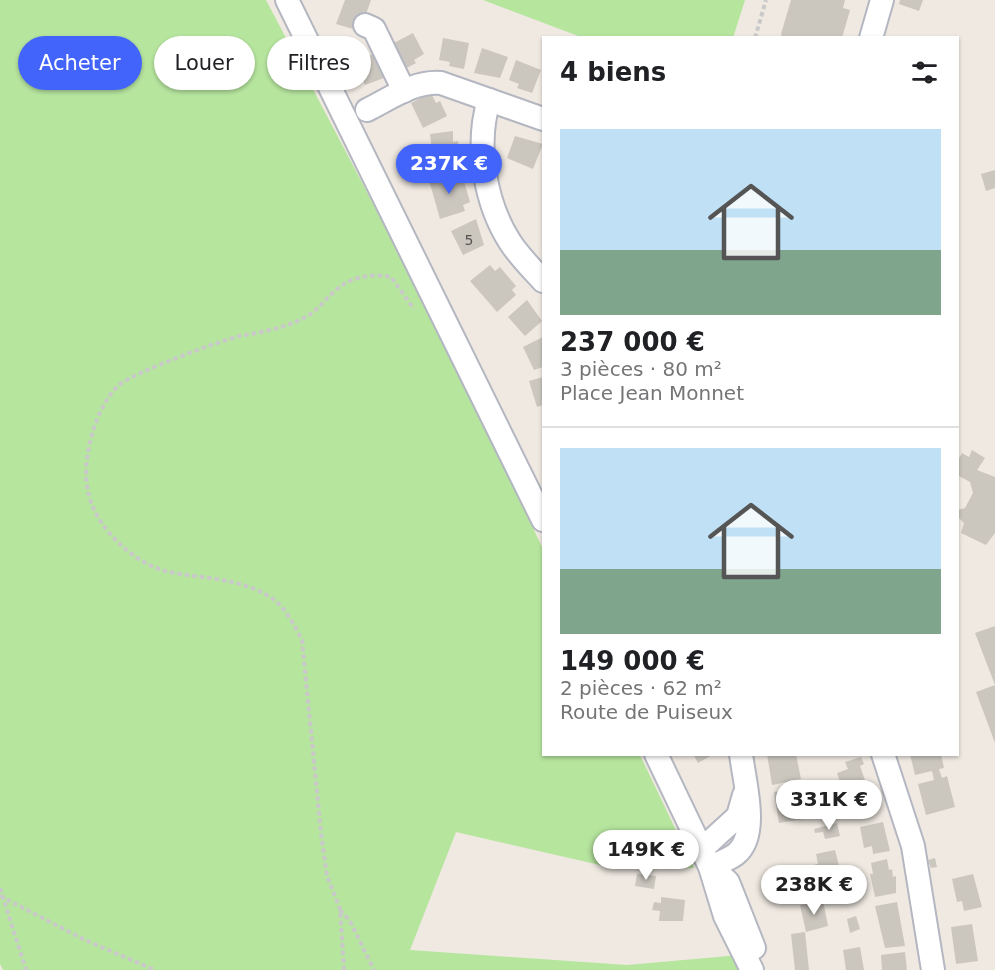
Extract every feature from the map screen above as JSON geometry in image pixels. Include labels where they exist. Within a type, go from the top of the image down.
[{"type":"street","points":[[287,0],[542,518]]},
{"type":"street","points":[[872,36],[882,0]]},
{"type":"street","points":[[365,25],[374,29],[404,91]]},
{"type":"street","points":[[367,110],[419,84],[441,82],[542,119]]},
{"type":"street","points":[[489,100],[482,135],[486,177],[495,210],[510,243],[542,280]]},
{"type":"street","points":[[657,756],[706,858],[725,916],[752,970]]},
{"type":"street","points":[[706,858],[738,853],[745,841],[750,811],[741,756]]},
{"type":"street","points":[[884,756],[914,846],[933,970]]},
{"type":"street","points":[[706,858],[728,882],[741,911],[761,970]]},
{"type":"path","points":[[756,36],[766,0]]},
{"type":"path","points":[[344,970],[340,909],[327,876],[324,855],[302,640],[272,597],[232,582],[163,570],[133,556],[100,523],[90,501],[86,461],[97,417],[118,386],[135,375],[237,337],[257,333],[308,316],[336,290],[363,277],[378,274],[391,276],[417,313]]},
{"type":"path","points":[[0,888],[26,970]]},
{"type":"path","points":[[1,897],[85,940],[155,970]]},
{"type":"path","points":[[340,909],[350,921],[374,970]]},
{"type":"green space","points":[[0,0],[266,0],[285,36],[267,36],[267,90],[313,90],[428,308],[542,547],[542,756],[640,756],[694,868],[600,865],[456,832],[410,950],[627,965],[740,955],[745,970],[3,970],[0,964]]},
{"type":"green space","points":[[483,0],[745,0],[734,36],[578,36]]},
{"type":"building","points":[[345,0],[371,0],[360,31],[336,24]]},
{"type":"building","points":[[791,0],[845,0],[843,8],[850,10],[843,36],[782,36]]},
{"type":"building","points":[[900,0],[923,0],[919,11],[899,4]]},
{"type":"building","points":[[413,33],[424,54],[414,60],[416,63],[401,71],[388,46]]},
{"type":"building","points":[[443,38],[469,43],[464,69],[449,66],[450,62],[439,60]]},
{"type":"building","points":[[482,48],[508,57],[500,78],[474,73]]},
{"type":"building","points":[[379,51],[392,75],[371,83],[371,55]]},
{"type":"building","points":[[516,60],[541,70],[532,93],[517,88],[519,84],[509,80]]},
{"type":"building","points":[[431,93],[436,103],[440,101],[447,116],[423,128],[411,103]]},
{"type":"building","points":[[453,131],[453,142],[458,141],[459,157],[433,160],[430,134]]},
{"type":"building","points":[[515,136],[542,144],[533,169],[507,158]]},
{"type":"building","points":[[995,170],[995,188],[986,191],[981,174]]},
{"type":"building","points":[[454,173],[456,180],[463,178],[470,202],[463,205],[465,211],[440,219],[429,180]]},
{"type":"building","points":[[476,219],[484,245],[463,255],[451,231]]},
{"type":"building","points":[[490,265],[495,271],[500,267],[516,286],[512,290],[516,295],[497,312],[470,281]]},
{"type":"building","points":[[527,300],[542,321],[525,336],[508,317]]},
{"type":"building","points":[[542,338],[542,367],[534,370],[523,347]]},
{"type":"building","points":[[542,377],[542,405],[537,407],[529,381]]},
{"type":"building","points":[[972,450],[985,458],[977,470],[995,477],[995,533],[986,545],[961,533],[964,523],[959,518],[959,510],[965,508],[973,493],[970,482],[959,476],[959,458],[962,453],[969,457]]},
{"type":"building","points":[[995,626],[995,685],[975,633]]},
{"type":"building","points":[[995,685],[995,743],[976,692]]},
{"type":"building","points":[[694,756],[710,756],[698,763]]},
{"type":"building","points":[[767,756],[796,756],[801,779],[795,780],[797,788],[803,786],[809,818],[779,823],[774,792],[789,790],[787,782],[772,785]]},
{"type":"building","points":[[910,756],[941,756],[944,768],[939,769],[942,778],[947,776],[955,807],[926,815],[918,784],[934,780],[932,771],[915,775]]},
{"type":"building","points":[[861,757],[864,764],[860,766],[869,792],[873,791],[875,798],[860,803],[857,797],[846,800],[837,773],[848,769],[845,762]]},
{"type":"building","points":[[883,822],[890,851],[873,854],[872,846],[864,848],[860,827]]},
{"type":"building","points":[[837,823],[840,836],[825,839],[823,832],[815,833],[814,829]]},
{"type":"building","points":[[835,850],[843,882],[818,889],[813,865],[818,864],[816,854]]},
{"type":"building","points":[[935,858],[937,867],[931,868],[928,860]]},
{"type":"building","points":[[887,859],[889,870],[892,869],[893,877],[896,876],[896,893],[875,897],[870,874],[873,874],[871,863]]},
{"type":"building","points":[[637,874],[656,876],[654,889],[635,886]]},
{"type":"building","points":[[973,874],[982,907],[964,911],[962,901],[957,902],[952,879]]},
{"type":"building","points":[[661,897],[685,900],[683,921],[659,921],[660,911],[652,910],[654,902],[661,903]]},
{"type":"building","points":[[823,901],[828,926],[806,932],[800,905]]},
{"type":"building","points":[[897,902],[905,946],[885,948],[875,906]]},
{"type":"building","points":[[856,916],[860,929],[850,933],[847,919]]},
{"type":"building","points":[[972,924],[978,961],[956,964],[951,927]]},
{"type":"building","points":[[805,932],[809,970],[795,970],[791,934]]},
{"type":"building","points":[[860,947],[864,970],[846,970],[843,950]]},
{"type":"building","points":[[905,952],[907,970],[882,970],[881,955]]}]
